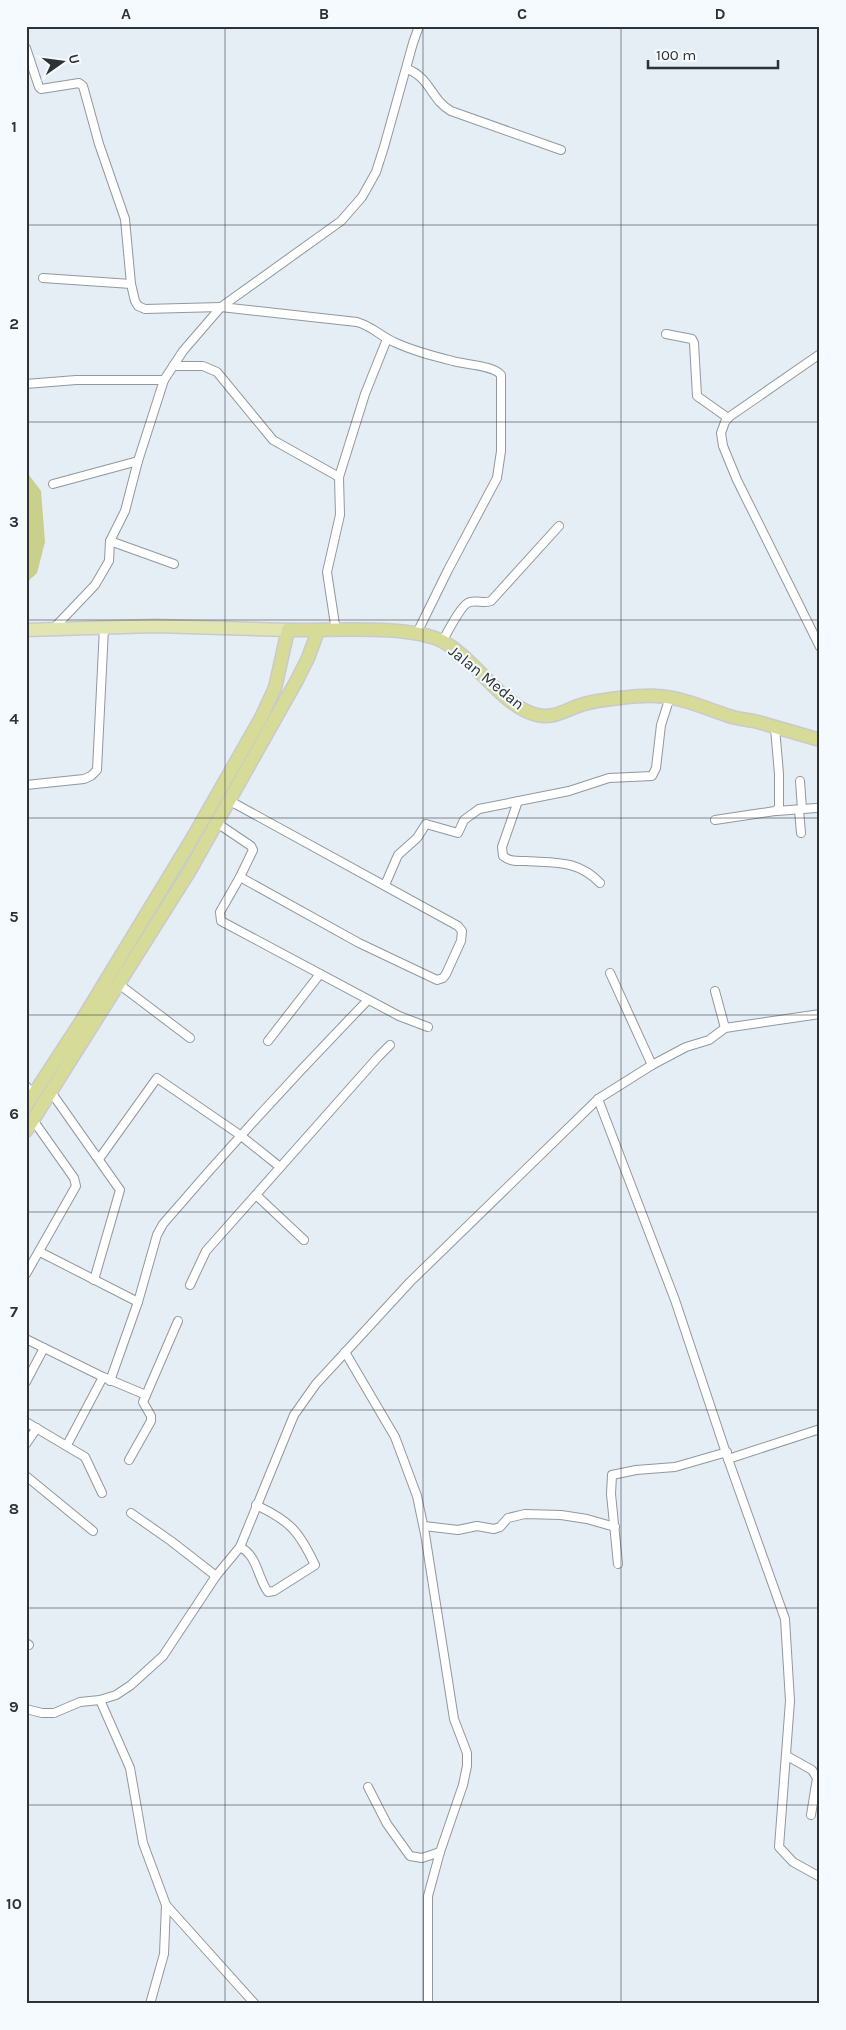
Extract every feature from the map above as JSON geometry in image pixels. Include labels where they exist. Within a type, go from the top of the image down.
[{"type":"highway","name":"Jalan Medan","points":[[288,630],[417,633],[442,642],[468,661],[506,697],[538,715],[559,715],[582,705],[640,696],[670,697],[820,740]]},
{"type":"highway","points":[[29,1125],[51,1092],[73,1046],[261,718],[275,688],[288,630]]},
{"type":"highway","points":[[26,1106],[30,1090],[73,1046],[120,985],[230,800],[297,680],[318,631]]},
{"type":"main road","name":"Jalan Medan","points":[[26,630],[170,626],[288,630]]},
{"type":"street","points":[[53,629],[95,585],[104,572],[109,561],[110,542],[125,511],[138,461],[164,380],[183,351],[221,307],[341,220],[362,197],[376,172],[419,26]]},
{"type":"street","points":[[26,48],[30,70],[38,87],[45,90],[79,83],[83,86],[99,144],[125,219],[131,284],[135,301],[141,308],[221,307],[357,322],[373,328],[387,339],[414,351],[495,370],[501,375],[501,451],[497,478],[417,633]]},
{"type":"street","points":[[407,69],[423,78],[440,104],[451,111],[561,150]]},
{"type":"street","points":[[43,278],[131,284]]},
{"type":"street","points":[[666,334],[692,338],[694,343],[697,396],[728,418]]},
{"type":"street","points":[[336,631],[327,572],[340,515],[339,477],[365,394],[387,339]]},
{"type":"street","points":[[820,354],[728,418],[721,432],[726,455],[737,480],[820,646]]},
{"type":"street","points":[[173,366],[203,366],[216,372],[273,440],[339,477]]},
{"type":"street","points":[[26,384],[76,380],[164,380]]},
{"type":"street","points":[[53,484],[138,461]]},
{"type":"street","points":[[442,642],[464,605],[472,601],[486,603],[491,601],[559,526]]},
{"type":"street","points":[[110,542],[174,564]]},
{"type":"street","points":[[26,785],[84,779],[91,776],[97,770],[104,628]]},
{"type":"street","points":[[385,885],[398,855],[417,838],[426,824],[458,833],[464,820],[477,810],[569,791],[609,778],[652,776],[656,768],[661,725],[670,697]]},
{"type":"street","points":[[775,728],[779,774],[779,807],[777,810]]},
{"type":"street","points":[[800,781],[801,833]]},
{"type":"street","points":[[230,800],[461,929],[461,941],[443,978],[434,979],[359,943],[240,877]]},
{"type":"street","points":[[518,801],[502,847],[503,856],[513,861],[574,865],[592,874],[600,883]]},
{"type":"street","points":[[715,820],[777,810],[816,808]]},
{"type":"street","points":[[217,823],[252,847],[253,851],[220,912],[221,921],[404,1019],[428,1027]]},
{"type":"street","points":[[610,973],[652,1065]]},
{"type":"street","points":[[268,1041],[320,974]]},
{"type":"street","points":[[120,985],[190,1038]]},
{"type":"street","points":[[716,991],[725,1028]]},
{"type":"street","points":[[67,1445],[107,1379],[138,1302],[161,1228],[240,1135],[300,1069],[368,1000]]},
{"type":"street","points":[[26,1709],[42,1713],[54,1713],[80,1702],[100,1700],[116,1695],[163,1656],[216,1576],[240,1547],[294,1414],[316,1384],[410,1282],[598,1098],[652,1065],[686,1047],[709,1040],[725,1028],[820,1014]]},
{"type":"street","points":[[190,1286],[206,1251],[390,1045]]},
{"type":"street","points":[[99,1159],[157,1078],[240,1135],[280,1167]]},
{"type":"street","points":[[51,1092],[120,1190],[94,1280]]},
{"type":"street","points":[[598,1098],[675,1300],[727,1455],[786,1619],[790,1701],[779,1847],[793,1862],[820,1878]]},
{"type":"street","points":[[26,1274],[40,1252],[76,1183],[29,1125]]},
{"type":"street","points":[[256,1195],[304,1240]]},
{"type":"street","points":[[40,1252],[138,1302]]},
{"type":"street","points":[[129,1460],[151,1421],[151,1416],[143,1405],[178,1321]]},
{"type":"street","points":[[26,1338],[107,1379],[146,1395]]},
{"type":"street","points":[[26,1382],[44,1348]]},
{"type":"street","points":[[345,1352],[395,1437],[417,1496],[424,1526],[454,1719],[467,1753],[467,1766],[463,1785],[440,1852],[428,1896],[428,2004]]},
{"type":"street","points":[[26,1422],[86,1458],[102,1493]]},
{"type":"street","points":[[26,1444],[37,1428]]},
{"type":"street","points":[[618,1564],[611,1494],[612,1475],[636,1470],[675,1467],[727,1455],[820,1429]]},
{"type":"street","points":[[26,1476],[93,1531]]},
{"type":"street","points":[[240,1547],[253,1558],[268,1592],[274,1591],[315,1564],[298,1533],[278,1515],[256,1506]]},
{"type":"street","points":[[131,1514],[171,1541],[216,1576]]},
{"type":"street","points":[[424,1526],[458,1530],[477,1526],[494,1529],[500,1527],[508,1518],[525,1514],[561,1515],[614,1527]]},
{"type":"street","points":[[100,1700],[130,1768],[134,1783],[142,1843],[166,1905],[255,2004]]},
{"type":"street","points":[[787,1756],[812,1770],[817,1778],[811,1815]]},
{"type":"street","points":[[368,1786],[387,1824],[410,1856],[422,1858],[440,1852]]},
{"type":"street","points":[[150,2004],[164,1954],[166,1905]]},
{"type":"green space","points":[[26,471],[41,491],[45,542],[37,573],[26,583]]}]
